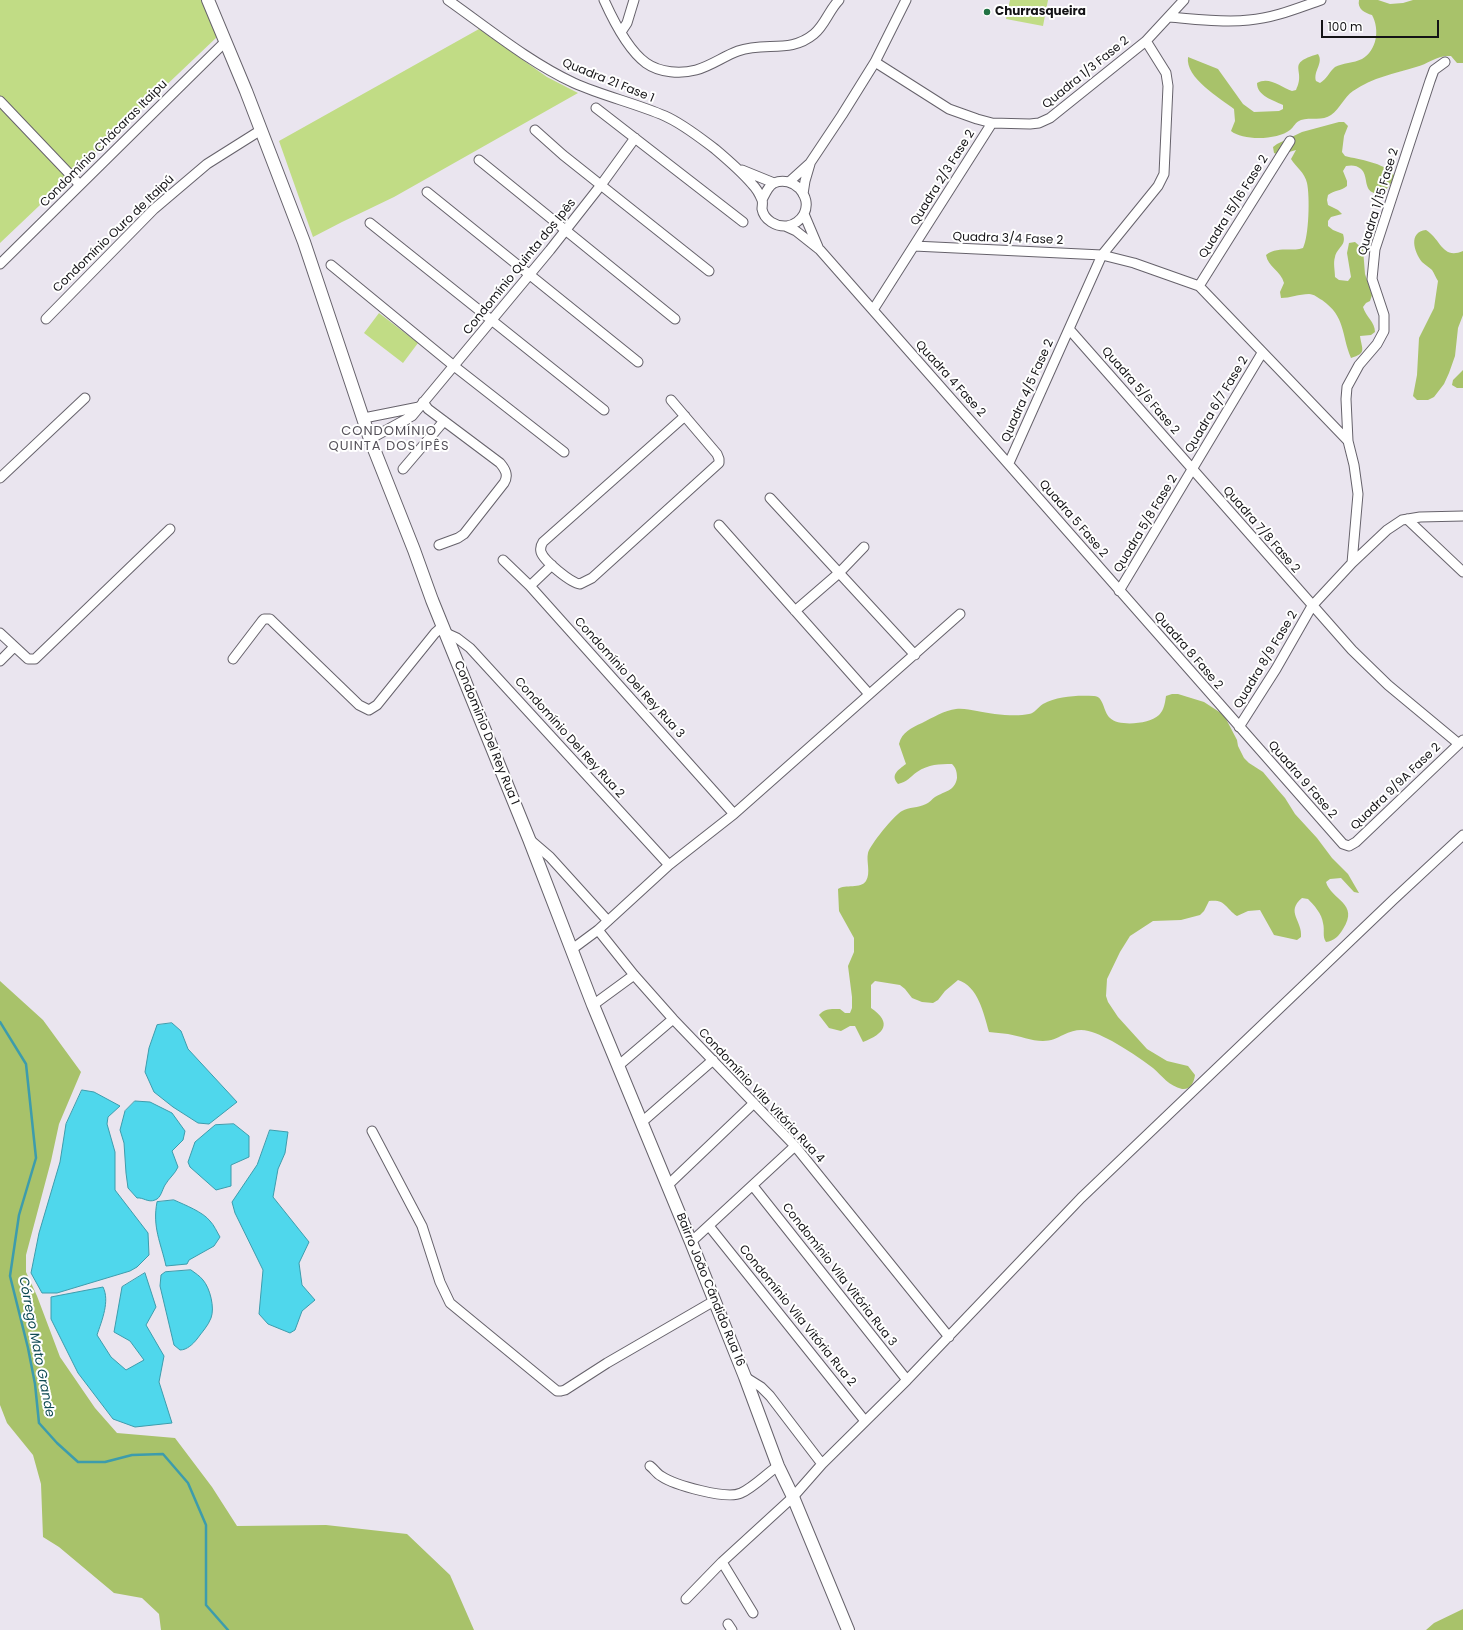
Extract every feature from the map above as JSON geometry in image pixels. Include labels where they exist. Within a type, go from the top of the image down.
[{"type":"street","name":"Condominio Del Rey Rua 1","points":[[208,0],[262,130],[304,242],[370,439],[444,630],[529,839],[571,950]]},
{"type":"street","name":"Quadra 21 Fase 1","points":[[448,0],[548,70],[575,83],[675,121],[710,145],[738,169],[754,186],[762,200]]},
{"type":"street","points":[[604,0],[611,16],[621,32],[635,52],[646,63],[657,69],[688,72],[703,68],[746,48],[760,46],[791,46],[798,44],[819,30],[839,0]]},
{"type":"street","points":[[621,32],[626,23],[634,0]]},
{"type":"street","points":[[789,182],[810,163],[875,62],[906,0]]},
{"type":"street","name":"Quadra 1/3 Fase 2","points":[[875,62],[949,109],[992,123],[1030,124],[1044,121],[1146,41],[1184,0]]},
{"type":"street","points":[[1169,17],[1226,21],[1248,20],[1270,16],[1321,0]]},
{"type":"street","name":"Condomínio Chácaras Itaipu","points":[[0,264],[226,41]]},
{"type":"street","name":"Quadra 4/5 Fase 2","points":[[1008,463],[1102,255],[1158,186],[1164,174],[1168,86],[1166,73],[1146,41]]},
{"type":"street","name":"Quadra 1/15 Fase 2","points":[[1352,563],[1358,494],[1354,465],[1348,441],[1346,399],[1347,387],[1359,365],[1382,337],[1385,327],[1384,315],[1372,279],[1375,249],[1434,70],[1445,62]]},
{"type":"street","points":[[0,102],[80,185]]},
{"type":"street","points":[[596,108],[743,222]]},
{"type":"street","name":"Quadra 2/3 Fase 2","points":[[873,310],[992,123]]},
{"type":"street","name":"Condomínio Ouro de Itaipú","points":[[46,319],[154,209],[207,164],[262,130]]},
{"type":"street","points":[[535,130],[563,155],[709,271]]},
{"type":"street","name":"Condomínio Quinta dos Ipês","points":[[370,439],[412,416],[492,321],[565,230],[635,138]]},
{"type":"street","name":"Quadra 15/16 Fase 2","points":[[1199,286],[1290,141]]},
{"type":"street","points":[[479,160],[675,320]]},
{"type":"street","points":[[803,194],[810,163]]},
{"type":"street","name":"Quadra 21 Fase 1","points":[[738,169],[774,183]]},
{"type":"street","points":[[785,226],[793,224],[799,220],[804,214],[806,205],[803,194],[798,186],[789,182],[774,183],[767,189],[762,200],[762,210],[767,219],[775,224],[785,226],[796,231],[820,250]]},
{"type":"street","points":[[427,192],[528,275],[638,362]]},
{"type":"street","points":[[804,214],[820,250]]},
{"type":"street","points":[[370,222],[604,410]]},
{"type":"street","name":"Quadra 3/4 Fase 2","points":[[914,246],[1102,255],[1134,263],[1199,286]]},
{"type":"street","name":"Quadra 4 Fase 2","points":[[820,250],[1008,463]]},
{"type":"street","points":[[331,265],[454,366],[564,452]]},
{"type":"street","points":[[1199,286],[1348,441]]},
{"type":"street","name":"Quadra 5/6 Fase 2","points":[[1069,329],[1192,469]]},
{"type":"street","name":"Quadra 6/7 Fase 2","points":[[1192,469],[1262,353]]},
{"type":"street","points":[[0,478],[85,398]]},
{"type":"street","points":[[671,400],[685,416],[717,454],[719,459],[716,466],[592,578],[584,583],[577,584],[572,582],[552,565],[541,552],[543,542],[685,416]]},
{"type":"street","points":[[364,418],[421,405],[500,463],[504,468],[507,477],[504,483],[464,534],[458,538],[439,545]]},
{"type":"street","points":[[403,469],[444,421]]},
{"type":"street","name":"Quadra 5 Fase 2","points":[[1008,463],[1119,591]]},
{"type":"street","name":"Quadra 5/8 Fase 2","points":[[1119,591],[1192,469]]},
{"type":"street","name":"Quadra 7/8 Fase 2","points":[[1192,469],[1312,606],[1371,669],[1461,742]]},
{"type":"street","points":[[770,498],[914,655]]},
{"type":"street","points":[[1407,519],[1463,516]]},
{"type":"street","points":[[1407,519],[1463,572]]},
{"type":"street","name":"Quadra 8/9 Fase 2","points":[[1239,727],[1276,669],[1312,606],[1352,563],[1387,530],[1396,523],[1407,519]]},
{"type":"street","points":[[719,525],[869,694]]},
{"type":"street","points":[[0,633],[28,659],[36,660],[170,529]]},
{"type":"street","points":[[795,611],[839,573],[864,547]]},
{"type":"street","name":"Condomínio Del Rey Rua 3","points":[[503,560],[530,586],[734,814]]},
{"type":"street","points":[[530,586],[552,565]]},
{"type":"street","name":"Quadra 8 Fase 2","points":[[1119,591],[1239,727]]},
{"type":"street","points":[[571,950],[598,930],[669,865],[734,814],[960,614]]},
{"type":"street","points":[[233,659],[262,621],[264,619],[270,619],[359,705],[369,710],[377,705],[434,633],[444,630]]},
{"type":"street","name":"Condomínio Del Rey Rua 2","points":[[444,630],[470,648],[669,865]]},
{"type":"street","points":[[0,661],[14,647]]},
{"type":"street","name":"Quadra 9 Fase 2","points":[[1239,727],[1340,841],[1346,846],[1349,846]]},
{"type":"street","name":"Quadra 9/9A Fase 2","points":[[1349,846],[1356,842],[1461,742]]},
{"type":"street","points":[[686,1599],[722,1562],[792,1497],[822,1464],[949,1337],[1087,1192],[1387,905],[1463,835]]},
{"type":"street","name":"Condominio Del Rey Rua 1","points":[[529,839],[550,857],[608,921]]},
{"type":"street","name":"Condomínio Vila Vitória Rua 4","points":[[598,930],[634,975],[673,1019],[794,1146],[949,1337]]},
{"type":"street","name":"Bairro João Cândido Rua 16","points":[[571,950],[691,1242],[745,1377],[778,1466],[848,1630]]},
{"type":"street","points":[[593,1006],[634,975]]},
{"type":"street","points":[[618,1066],[673,1019]]},
{"type":"street","points":[[642,1122],[713,1060]]},
{"type":"street","points":[[668,1185],[754,1103]]},
{"type":"street","points":[[372,1131],[422,1226],[440,1282],[450,1303],[556,1390],[565,1390],[714,1301]]},
{"type":"street","points":[[691,1242],[753,1186],[794,1146]]},
{"type":"street","name":"Condomínio Vila Vitória Rua 3","points":[[753,1186],[907,1380]]},
{"type":"street","name":"Condomínio Vila Vitória Rua 2","points":[[709,1226],[865,1422]]},
{"type":"street","points":[[745,1377],[761,1387],[770,1396],[822,1464]]},
{"type":"street","points":[[650,1466],[661,1476],[673,1482],[730,1496],[742,1493],[778,1466]]},
{"type":"street","points":[[722,1562],[753,1613]]},
{"type":"green space","points":[[0,0],[203,0],[217,37],[0,243]]},
{"type":"green space","points":[[1010,0],[1048,0],[1043,26],[1006,19]]},
{"type":"green space","points":[[1359,0],[1378,0],[1390,4],[1403,3],[1413,0],[1463,0],[1463,63],[1457,63],[1451,56],[1446,56],[1420,66],[1376,79],[1353,91],[1337,110],[1328,117],[1301,120],[1297,122],[1290,130],[1277,136],[1252,138],[1236,134],[1231,131],[1235,121],[1234,109],[1198,80],[1192,72],[1188,57],[1218,69],[1243,104],[1254,112],[1279,111],[1283,109],[1283,105],[1263,94],[1257,83],[1261,81],[1270,81],[1292,91],[1296,90],[1299,83],[1298,68],[1302,61],[1318,54],[1320,61],[1315,77],[1316,81],[1320,83],[1335,67],[1362,59],[1371,50],[1376,39],[1376,27],[1372,15],[1364,12],[1360,8]]},
{"type":"green space","points":[[479,29],[547,77],[578,93],[394,197],[313,237],[279,141]]},
{"type":"green space","points":[[1344,122],[1348,126],[1344,136],[1342,152],[1345,156],[1378,164],[1394,175],[1392,182],[1383,192],[1376,193],[1372,192],[1368,188],[1365,175],[1361,169],[1350,165],[1346,166],[1343,171],[1347,181],[1347,186],[1328,195],[1328,205],[1338,210],[1342,214],[1331,217],[1328,221],[1328,226],[1343,234],[1344,238],[1343,244],[1334,259],[1335,277],[1339,280],[1348,281],[1351,277],[1347,253],[1349,243],[1355,242],[1363,249],[1365,274],[1372,295],[1370,301],[1363,307],[1374,325],[1375,332],[1371,335],[1360,336],[1362,348],[1361,353],[1351,358],[1342,326],[1330,306],[1311,294],[1281,298],[1280,292],[1284,283],[1280,275],[1269,263],[1266,255],[1280,250],[1303,248],[1307,235],[1308,189],[1306,179],[1291,159],[1296,150],[1279,155],[1274,153],[1273,147],[1302,132]]},
{"type":"green space","points":[[1426,230],[1446,251],[1456,253],[1463,251],[1463,315],[1458,328],[1455,356],[1444,384],[1434,397],[1428,400],[1417,400],[1413,396],[1417,375],[1419,338],[1434,308],[1438,281],[1432,270],[1419,258],[1415,248],[1414,243],[1417,234]]},
{"type":"green space","points":[[379,313],[418,343],[403,363],[364,333]]},
{"type":"green space","points":[[1463,370],[1463,388],[1457,388],[1452,385],[1453,380]]},
{"type":"green space","points":[[1178,694],[1204,702],[1224,715],[1237,740],[1238,746],[1244,758],[1263,772],[1285,798],[1295,814],[1317,838],[1332,858],[1348,874],[1359,893],[1354,892],[1341,878],[1330,879],[1326,882],[1333,893],[1343,902],[1348,913],[1347,920],[1340,934],[1336,938],[1326,942],[1324,938],[1324,926],[1319,913],[1308,899],[1302,898],[1297,903],[1295,908],[1296,917],[1301,931],[1301,937],[1297,940],[1274,935],[1260,910],[1248,911],[1237,916],[1219,901],[1209,901],[1204,911],[1200,915],[1181,920],[1153,921],[1130,936],[1120,952],[1107,979],[1106,996],[1108,1002],[1118,1017],[1147,1049],[1167,1061],[1188,1066],[1195,1075],[1193,1083],[1190,1087],[1182,1089],[1173,1086],[1153,1068],[1128,1050],[1112,1041],[1088,1031],[1076,1030],[1054,1039],[1043,1041],[989,1032],[982,1009],[975,994],[965,983],[958,980],[933,1003],[922,1002],[912,998],[900,985],[875,981],[871,985],[871,1008],[878,1013],[884,1023],[881,1032],[863,1042],[855,1026],[850,1026],[841,1031],[829,1028],[819,1015],[821,1013],[828,1009],[840,1009],[845,1013],[850,1013],[852,1008],[848,966],[854,952],[854,938],[839,911],[838,889],[857,886],[866,881],[868,874],[868,853],[883,830],[898,814],[902,811],[927,803],[952,788],[956,782],[957,774],[952,764],[938,764],[921,769],[906,781],[898,784],[895,775],[906,764],[899,744],[905,733],[947,711],[964,709],[996,714],[1023,715],[1033,712],[1041,705],[1049,701],[1074,696],[1097,697],[1102,701],[1110,718],[1120,723],[1149,721],[1161,713],[1165,704],[1166,696]]},
{"type":"green space","points":[[0,981],[43,1020],[81,1072],[59,1124],[51,1161],[26,1255],[26,1272],[37,1296],[60,1357],[95,1408],[117,1433],[175,1438],[212,1487],[237,1526],[326,1525],[407,1534],[450,1575],[474,1630],[161,1630],[159,1614],[142,1598],[114,1593],[59,1547],[43,1537],[41,1484],[33,1455],[7,1423],[0,1405]]},
{"type":"green space","points":[[1463,1609],[1463,1630],[1426,1630],[1434,1623]]},
{"type":"water","points":[[172,1023],[181,1031],[188,1049],[237,1102],[209,1124],[198,1123],[173,1107],[154,1092],[145,1072],[149,1048],[157,1025]]},
{"type":"water","points":[[82,1090],[94,1092],[120,1106],[108,1117],[107,1124],[115,1152],[115,1190],[148,1233],[149,1255],[137,1267],[130,1271],[57,1293],[42,1293],[31,1273],[39,1233],[60,1162],[66,1124]]},
{"type":"water","points":[[135,1101],[150,1102],[172,1113],[185,1131],[183,1140],[172,1151],[178,1167],[168,1180],[159,1198],[152,1201],[137,1198],[128,1188],[124,1143],[120,1130],[125,1111]]},
{"type":"water","points":[[234,1124],[249,1136],[249,1157],[231,1165],[231,1186],[216,1190],[190,1167],[188,1162],[195,1142],[215,1125]]},
{"type":"water","points":[[270,1130],[288,1132],[285,1153],[278,1169],[273,1197],[309,1242],[299,1263],[302,1285],[315,1300],[302,1311],[295,1330],[290,1333],[268,1324],[259,1314],[263,1270],[235,1213],[232,1202],[257,1165]]},
{"type":"water","points":[[174,1200],[194,1209],[207,1218],[213,1224],[220,1237],[214,1246],[189,1260],[187,1264],[166,1266],[156,1227],[157,1202]]},
{"type":"water","points":[[191,1270],[202,1279],[208,1288],[212,1304],[212,1314],[205,1329],[192,1345],[180,1350],[174,1345],[160,1286],[161,1275],[165,1272]]},
{"type":"water","points":[[145,1273],[156,1307],[146,1325],[164,1356],[159,1382],[172,1423],[135,1427],[113,1419],[78,1373],[51,1319],[51,1297],[103,1287],[106,1298],[103,1317],[97,1335],[111,1357],[126,1370],[144,1360],[130,1341],[114,1332],[122,1287]]},
{"type":"waterway","name":"Córrego Mato Grande","points":[[0,1022],[26,1064],[36,1158],[19,1215],[10,1276],[28,1348],[35,1384],[39,1423],[57,1443],[78,1462],[105,1462],[132,1455],[163,1454],[188,1483],[206,1525],[206,1605],[228,1630]]},
{"type":"place","name":"Churrasqueira","points":[[987,12]]},
{"type":"district","name":"CONDOMÍNIO QUINTA DOS IPÊS","points":[[389,440]]}]
